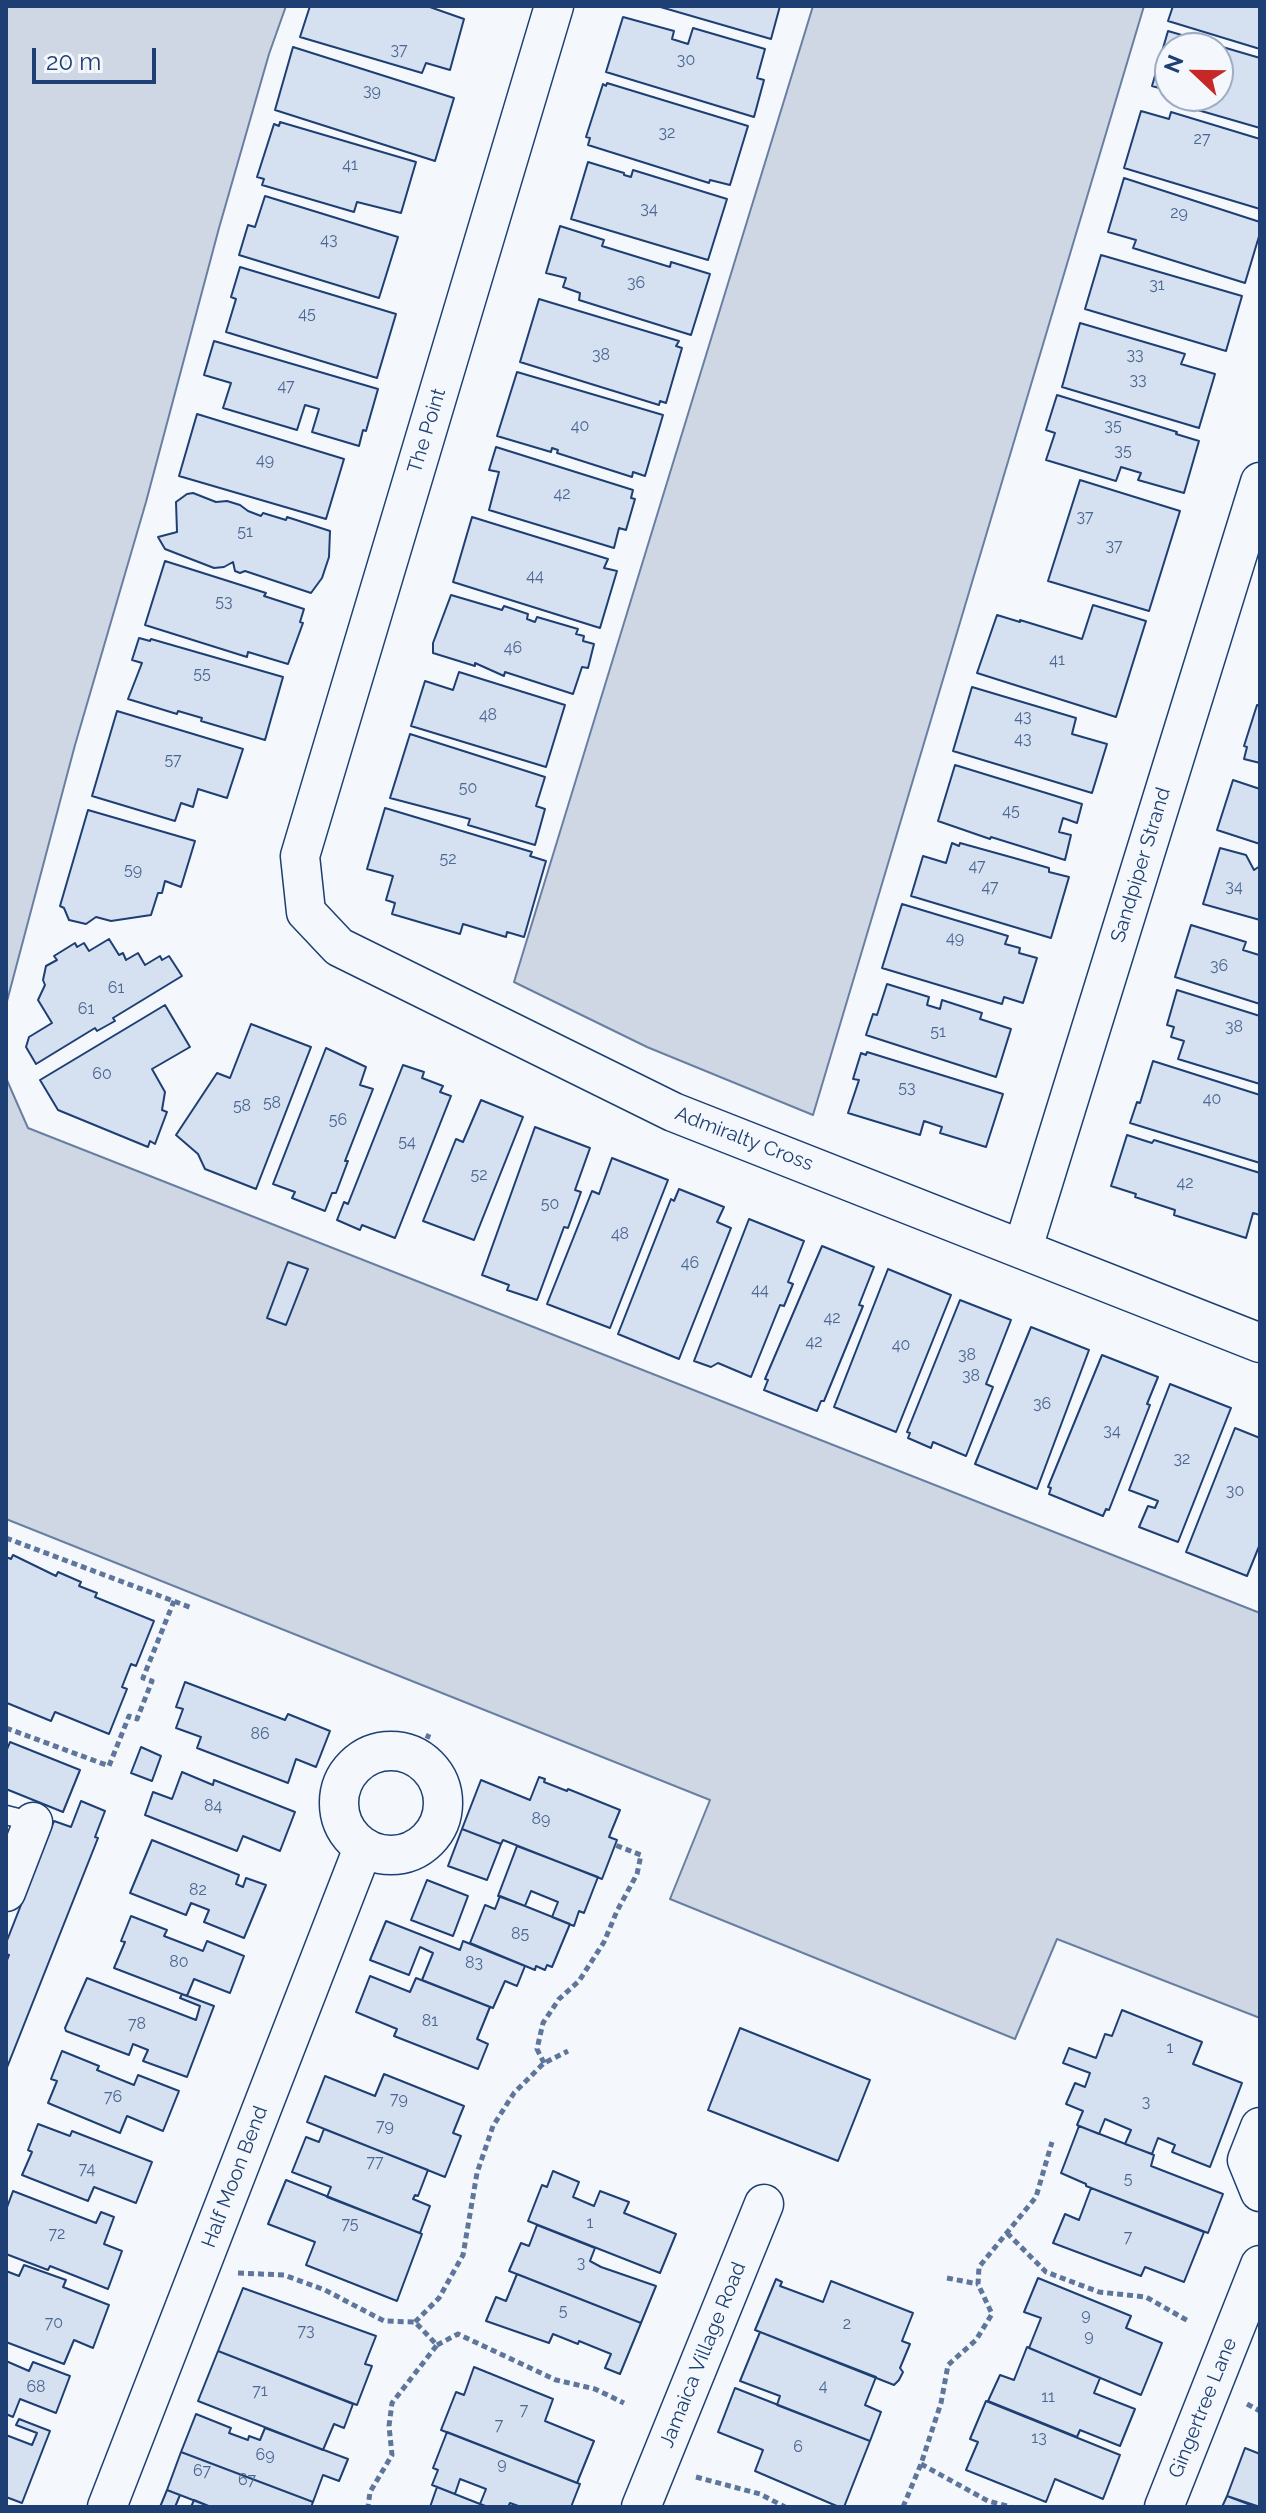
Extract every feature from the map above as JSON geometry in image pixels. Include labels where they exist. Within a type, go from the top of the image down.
[{"type":"street","name":"The Point","points":[[300,856],[554,6]]},
{"type":"street","name":"Sandpiper Strand","points":[[1023,1248],[1260,482]]},
{"type":"street","name":"Admiralty Cross","points":[[300,856],[306,912],[339,947],[673,1112],[1260,1343]]},
{"type":"street","points":[[424,1745],[445,1796],[442,1819],[429,1840],[409,1853],[385,1856],[363,1848],[346,1831],[338,1808],[341,1785],[353,1766],[373,1753],[424,1745]]},
{"type":"street","points":[[6,1892],[20,1819]]},
{"type":"street","name":"Half Moon Bend","points":[[107,2507],[363,1848]]},
{"type":"street","points":[[1260,2127],[1247,2160],[1260,2192]]},
{"type":"street","name":"Jamaica Village Road","points":[[641,2507],[764,2204]]},
{"type":"street","name":"Gingertree Lane","points":[[1164,2507],[1260,2265]]},
{"type":"path","points":[[6,1538],[192,1608]]},
{"type":"path","points":[[6,1728],[109,1766],[129,1716],[137,1719],[152,1681],[143,1678],[174,1601]]},
{"type":"path","points":[[544,2063],[537,2049],[543,2023],[559,1999],[579,1981],[604,1942],[637,1874],[641,1855],[615,1845]]},
{"type":"path","points":[[415,2322],[439,2298],[463,2255],[477,2173],[493,2126],[514,2093],[544,2063],[568,2051]]},
{"type":"path","points":[[903,2507],[941,2403],[948,2365],[976,2340],[992,2314],[978,2284],[979,2267],[1036,2197],[1052,2142]]},
{"type":"path","points":[[1007,2233],[1046,2272],[1099,2292],[1146,2297],[1190,2322]]},
{"type":"path","points":[[233,2273],[284,2275],[325,2290],[384,2321],[415,2322],[437,2345]]},
{"type":"path","points":[[947,2278],[978,2284]]},
{"type":"path","points":[[368,2507],[370,2492],[392,2455],[389,2426],[392,2403],[437,2345],[458,2334],[556,2380],[595,2389],[624,2403]]},
{"type":"path","points":[[1247,2404],[1260,2411]]},
{"type":"path","points":[[921,2464],[988,2501],[1011,2507]]},
{"type":"path","points":[[688,2474],[760,2494],[785,2507]]},
{"type":"shaded area","points":[[6,6],[286,6],[269,54],[219,228],[6,1005]]},
{"type":"shaded area","points":[[813,6],[1144,6],[813,1115],[647,1047],[514,982]]},
{"type":"shaded area","points":[[6,1078],[28,1128],[1260,1613],[1260,2018],[1057,1939],[1015,2039],[670,1899],[710,1800],[6,1519]]},
{"type":"building","points":[[310,6],[427,6],[464,19],[450,70],[426,63],[422,73],[300,37]]},
{"type":"building","points":[[657,6],[780,6],[771,39]]},
{"type":"building","points":[[1173,6],[1260,6],[1260,49],[1234,41],[1234,32],[1204,32],[1168,21]]},
{"type":"building","points":[[623,17],[674,31],[672,39],[688,44],[693,28],[765,49],[757,78],[764,80],[754,117],[606,72]]},
{"type":"building","points":[[293,47],[454,98],[435,161],[275,110]]},
{"type":"building","points":[[1234,50],[1260,58],[1260,128],[1205,112],[1234,112]]},
{"type":"building","points":[[607,83],[748,126],[730,185],[710,180],[709,183],[588,145],[590,138],[586,137],[603,84],[606,86]]},
{"type":"building","points":[[1141,111],[1169,119],[1171,112],[1260,139],[1260,209],[1124,168]]},
{"type":"building","points":[[280,122],[416,162],[401,213],[357,202],[354,212],[262,185],[264,179],[257,177],[274,124],[279,126]]},
{"type":"building","points":[[588,162],[631,177],[633,170],[727,199],[708,260],[571,219]]},
{"type":"building","points":[[1124,178],[1260,222],[1260,233],[1245,283],[1133,248],[1136,240],[1108,232]]},
{"type":"building","points":[[265,196],[398,237],[379,298],[239,255],[248,225],[255,227]]},
{"type":"building","points":[[560,226],[604,240],[602,246],[670,267],[671,262],[710,274],[691,335],[579,300],[580,293],[563,287],[566,278],[546,273]]},
{"type":"building","points":[[1101,255],[1242,296],[1226,351],[1085,309]]},
{"type":"building","points":[[240,267],[396,314],[377,378],[226,332],[236,299],[231,297]]},
{"type":"building","points":[[539,299],[679,341],[676,346],[682,348],[666,403],[660,401],[659,405],[520,362]]},
{"type":"building","points":[[1080,323],[1185,354],[1181,364],[1215,374],[1199,428],[1062,387]]},
{"type":"building","points":[[214,341],[378,389],[359,446],[312,432],[319,409],[305,405],[297,430],[223,408],[231,383],[204,375]]},
{"type":"building","points":[[517,372],[663,415],[645,476],[633,472],[632,477],[557,453],[558,450],[552,448],[551,452],[497,436]]},
{"type":"building","points":[[1057,395],[1199,441],[1184,493],[1138,480],[1141,473],[1121,467],[1116,481],[1046,460],[1055,433],[1046,430]]},
{"type":"building","points":[[197,414],[344,459],[326,519],[179,476]]},
{"type":"building","points":[[496,447],[633,490],[631,498],[635,499],[626,530],[619,528],[614,548],[489,510],[499,472],[489,470]]},
{"type":"building","points":[[1080,480],[1180,511],[1149,611],[1048,581]]},
{"type":"building","points":[[193,493],[216,502],[240,505],[261,516],[263,513],[286,520],[287,517],[330,531],[329,557],[322,578],[311,593],[245,571],[240,573],[235,571],[233,562],[214,568],[165,549],[158,537],[177,532],[176,502]]},
{"type":"building","points":[[472,517],[608,559],[604,568],[617,571],[600,628],[453,582]]},
{"type":"building","points":[[165,561],[266,593],[264,596],[304,609],[300,622],[303,623],[288,664],[248,652],[247,657],[145,625]]},
{"type":"building","points":[[451,595],[502,610],[504,606],[528,614],[527,619],[535,622],[537,617],[578,629],[576,634],[584,636],[583,641],[594,644],[588,668],[582,667],[573,694],[433,653],[433,643]]},
{"type":"building","points":[[1093,605],[1146,621],[1116,717],[977,673],[997,615],[1082,639]]},
{"type":"building","points":[[139,638],[283,677],[265,740],[201,721],[202,718],[128,699],[142,663],[132,660]]},
{"type":"building","points":[[459,672],[565,705],[546,767],[411,726],[425,681],[453,690]]},
{"type":"building","points":[[972,687],[1076,718],[1072,734],[1107,744],[1092,793],[953,751]]},
{"type":"building","points":[[1257,705],[1260,706],[1260,763],[1244,759],[1247,747],[1244,746]]},
{"type":"building","points":[[117,711],[243,749],[227,798],[198,789],[193,807],[181,803],[175,821],[92,796]]},
{"type":"building","points":[[410,734],[545,777],[536,806],[545,809],[535,845],[468,825],[470,819],[390,798]]},
{"type":"building","points":[[955,765],[1082,804],[1077,823],[1063,818],[1059,832],[1071,835],[1065,860],[938,821]]},
{"type":"building","points":[[1233,780],[1260,789],[1260,844],[1217,830]]},
{"type":"building","points":[[385,808],[532,852],[530,856],[546,861],[524,937],[507,932],[506,937],[463,924],[460,934],[392,914],[395,903],[386,900],[393,876],[367,869]]},
{"type":"building","points":[[88,810],[195,841],[181,887],[165,881],[151,915],[111,921],[96,917],[86,924],[69,920],[60,906]]},
{"type":"building","points":[[952,843],[1049,868],[1049,872],[1069,877],[1051,938],[911,896],[923,856],[946,863]]},
{"type":"building","points":[[1220,848],[1246,855],[1254,870],[1260,866],[1260,920],[1203,904]]},
{"type":"building","points":[[902,904],[1008,936],[1005,944],[1020,948],[1019,953],[1037,958],[1023,1003],[1004,997],[1002,1004],[882,968]]},
{"type":"building","points":[[1191,925],[1246,942],[1243,950],[1259,955],[1260,950],[1260,1004],[1175,977]]},
{"type":"building","points":[[109,939],[126,960],[138,953],[145,965],[160,956],[162,960],[169,956],[182,976],[113,1018],[115,1021],[97,1031],[95,1028],[36,1064],[26,1047],[29,1037],[52,1023],[38,1000],[45,985],[46,966],[57,960],[54,956],[75,943],[77,947],[84,943],[89,951]]},
{"type":"building","points":[[887,984],[929,997],[927,1005],[940,1009],[942,1000],[982,1013],[980,1019],[1011,1029],[996,1077],[866,1035],[873,1014],[877,1015]]},
{"type":"building","points":[[1177,990],[1260,1016],[1260,1084],[1178,1059],[1184,1041],[1171,1037],[1174,1027],[1167,1025]]},
{"type":"building","points":[[165,1005],[190,1047],[152,1069],[165,1092],[162,1110],[167,1112],[155,1144],[150,1141],[148,1147],[58,1110],[40,1080]]},
{"type":"building","points":[[251,1024],[311,1047],[256,1189],[205,1169],[198,1154],[176,1135],[217,1073],[230,1078]]},
{"type":"building","points":[[326,1048],[366,1067],[360,1085],[373,1089],[336,1193],[332,1193],[325,1211],[292,1198],[295,1192],[273,1184]]},
{"type":"building","points":[[867,1052],[1003,1094],[986,1147],[940,1133],[942,1127],[924,1121],[920,1135],[848,1113],[859,1080],[853,1079],[861,1053],[866,1055]]},
{"type":"building","points":[[1153,1061],[1260,1095],[1260,1163],[1130,1123],[1137,1102],[1140,1103]]},
{"type":"building","points":[[403,1065],[424,1072],[422,1078],[443,1086],[440,1092],[451,1096],[395,1238],[362,1225],[360,1230],[337,1220],[344,1202],[348,1204]]},
{"type":"building","points":[[481,1100],[523,1117],[474,1240],[423,1221],[456,1139],[463,1142]]},
{"type":"building","points":[[535,1127],[590,1148],[575,1190],[581,1192],[568,1228],[564,1227],[537,1300],[507,1290],[509,1285],[482,1275]]},
{"type":"building","points":[[1127,1135],[1152,1143],[1154,1140],[1260,1173],[1260,1215],[1253,1213],[1246,1238],[1174,1215],[1175,1210],[1111,1186]]},
{"type":"building","points":[[612,1158],[668,1180],[610,1328],[547,1304],[592,1191],[599,1194]]},
{"type":"building","points":[[679,1189],[724,1207],[717,1222],[731,1228],[679,1359],[618,1334],[671,1199],[674,1201]]},
{"type":"building","points":[[749,1219],[804,1241],[788,1282],[793,1284],[784,1306],[780,1305],[751,1377],[718,1363],[711,1367],[694,1361]]},
{"type":"building","points":[[822,1246],[874,1267],[859,1305],[863,1306],[817,1411],[764,1390],[768,1380],[765,1379]]},
{"type":"building","points":[[288,1262],[308,1269],[286,1325],[267,1318]]},
{"type":"building","points":[[888,1269],[951,1295],[896,1432],[834,1407]]},
{"type":"building","points":[[960,1300],[1011,1320],[986,1384],[993,1387],[966,1456],[933,1442],[931,1448],[908,1438],[910,1433],[907,1432]]},
{"type":"building","points":[[1031,1327],[1089,1350],[1037,1489],[975,1464]]},
{"type":"building","points":[[1102,1355],[1158,1377],[1109,1510],[1106,1509],[1103,1516],[1049,1494],[1051,1488],[1048,1487]]},
{"type":"building","points":[[1170,1384],[1231,1408],[1178,1542],[1139,1527],[1148,1506],[1155,1508],[1158,1501],[1129,1490]]},
{"type":"building","points":[[1235,1428],[1260,1438],[1260,1544],[1247,1576],[1186,1552]]},
{"type":"building","points":[[13,1555],[56,1576],[58,1572],[81,1582],[79,1586],[97,1593],[95,1597],[154,1621],[136,1666],[131,1664],[122,1687],[127,1689],[109,1734],[55,1712],[51,1721],[7,1703],[6,1557],[11,1559]]},
{"type":"building","points":[[185,1682],[285,1720],[288,1714],[330,1731],[316,1767],[296,1759],[288,1783],[197,1748],[201,1737],[176,1728],[183,1709],[176,1707]]},
{"type":"building","points":[[10,1742],[80,1770],[63,1812],[6,1789],[6,1752]]},
{"type":"building","points":[[141,1747],[161,1756],[152,1781],[131,1773]]},
{"type":"building","points":[[182,1772],[213,1785],[214,1780],[295,1812],[280,1851],[243,1836],[237,1851],[145,1815],[153,1792],[172,1799]]},
{"type":"building","points":[[539,1777],[545,1779],[544,1782],[620,1810],[609,1837],[617,1840],[602,1879],[503,1840],[501,1844],[462,1829],[481,1780],[530,1800]]},
{"type":"building","points":[[81,1801],[105,1811],[95,1837],[98,1838],[6,2070],[6,1963],[9,1955],[6,1954],[6,1943],[54,1821],[71,1827]]},
{"type":"building","points":[[462,1829],[501,1844],[487,1880],[448,1866]]},
{"type":"building","points":[[152,1840],[239,1875],[236,1884],[243,1887],[246,1878],[266,1885],[244,1938],[204,1922],[209,1910],[191,1903],[186,1915],[130,1893]]},
{"type":"building","points":[[517,1846],[598,1877],[584,1913],[579,1911],[574,1926],[552,1917],[558,1902],[531,1891],[525,1906],[498,1896]]},
{"type":"building","points":[[427,1880],[468,1896],[453,1936],[411,1920]]},
{"type":"building","points":[[500,1896],[570,1924],[552,1967],[547,1965],[545,1970],[536,1966],[535,1970],[470,1943],[485,1905],[495,1909]]},
{"type":"building","points":[[131,1916],[167,1930],[164,1936],[203,1951],[207,1941],[244,1956],[230,1993],[194,1979],[187,1996],[114,1968]]},
{"type":"building","points":[[386,1921],[460,1950],[463,1941],[525,1966],[517,1986],[505,1981],[493,2008],[422,1980],[433,1953],[420,1947],[409,1975],[370,1960]]},
{"type":"building","points":[[370,1976],[410,1992],[416,1978],[490,2007],[477,2039],[488,2044],[478,2069],[394,2036],[397,2029],[356,2012]]},
{"type":"building","points":[[87,1978],[196,2020],[200,2006],[180,1998],[182,1994],[214,2006],[187,2077],[143,2061],[148,2050],[133,2044],[129,2055],[66,2031]]},
{"type":"building","points":[[1122,2010],[1202,2042],[1193,2064],[1242,2083],[1210,2167],[1172,2152],[1175,2145],[1158,2138],[1152,2154],[1125,2144],[1131,2130],[1105,2119],[1099,2134],[1077,2125],[1083,2111],[1066,2104],[1075,2083],[1085,2087],[1090,2073],[1063,2063],[1069,2048],[1096,2058],[1105,2034],[1112,2036]]},
{"type":"building","points":[[740,2028],[870,2080],[838,2161],[708,2110]]},
{"type":"building","points":[[62,2051],[134,2085],[138,2075],[179,2091],[163,2131],[127,2116],[120,2133],[48,2103],[57,2081],[51,2079]]},
{"type":"building","points":[[384,2074],[464,2106],[453,2133],[461,2136],[445,2177],[307,2122],[325,2076],[375,2096]]},
{"type":"building","points":[[38,2124],[70,2136],[72,2131],[152,2162],[136,2203],[94,2187],[88,2201],[22,2175],[32,2152],[28,2150]]},
{"type":"building","points":[[1079,2126],[1154,2155],[1151,2166],[1223,2194],[1208,2233],[1086,2186],[1061,2173]]},
{"type":"building","points":[[324,2129],[428,2170],[418,2196],[415,2195],[413,2199],[430,2206],[420,2233],[327,2197],[331,2187],[292,2172],[306,2137],[319,2142]]},
{"type":"building","points":[[553,2171],[579,2182],[573,2197],[594,2206],[600,2191],[629,2202],[624,2213],[676,2234],[660,2273],[528,2221],[542,2185],[547,2187]]},
{"type":"building","points":[[286,2180],[422,2234],[397,2301],[306,2265],[315,2242],[268,2224]]},
{"type":"building","points":[[1091,2188],[1204,2232],[1184,2282],[1145,2267],[1141,2276],[1053,2243],[1065,2214],[1079,2220]]},
{"type":"building","points":[[13,2191],[96,2223],[101,2212],[114,2217],[104,2244],[122,2251],[108,2289],[50,2266],[48,2270],[6,2254],[6,2210]]},
{"type":"building","points":[[537,2225],[595,2248],[590,2261],[601,2267],[656,2286],[641,2323],[509,2271],[521,2243],[529,2246]]},
{"type":"building","points":[[24,2265],[66,2280],[63,2287],[109,2305],[93,2348],[74,2340],[64,2364],[6,2342],[6,2271],[19,2276]]},
{"type":"building","points":[[517,2274],[641,2323],[620,2374],[605,2368],[611,2354],[579,2341],[578,2344],[553,2334],[549,2343],[486,2321],[496,2297],[506,2301]]},
{"type":"building","points":[[1038,2278],[1131,2316],[1126,2328],[1162,2343],[1141,2395],[1029,2348],[1041,2318],[1024,2312]]},
{"type":"building","points":[[776,2279],[782,2282],[780,2286],[823,2302],[831,2281],[913,2313],[902,2341],[910,2344],[900,2368],[903,2372],[899,2380],[894,2385],[755,2330]]},
{"type":"building","points":[[243,2288],[376,2336],[365,2364],[372,2366],[357,2405],[218,2351]]},
{"type":"building","points":[[760,2332],[876,2377],[865,2405],[881,2412],[870,2441],[777,2405],[780,2396],[740,2381]]},
{"type":"building","points":[[1027,2347],[1100,2378],[1094,2393],[1135,2409],[1120,2446],[1080,2430],[1077,2437],[988,2401],[1000,2375],[1014,2380]]},
{"type":"building","points":[[218,2351],[353,2404],[344,2428],[334,2424],[323,2450],[198,2401]]},
{"type":"building","points":[[6,2361],[29,2371],[33,2362],[70,2376],[56,2413],[20,2399],[13,2417],[6,2414]]},
{"type":"building","points":[[474,2367],[553,2399],[545,2421],[594,2441],[577,2483],[441,2430],[456,2392],[464,2395]]},
{"type":"building","points":[[735,2388],[870,2441],[844,2507],[755,2471],[763,2450],[718,2432]]},
{"type":"building","points":[[986,2401],[1120,2455],[1103,2499],[1055,2479],[1046,2502],[966,2470],[978,2442],[970,2439]]},
{"type":"building","points":[[196,2414],[231,2428],[229,2433],[248,2440],[249,2436],[260,2440],[265,2428],[348,2459],[339,2481],[323,2475],[313,2502],[181,2452]]},
{"type":"building","points":[[19,2419],[50,2431],[22,2503],[6,2497],[6,2435],[32,2445],[37,2433],[16,2425]]},
{"type":"building","points":[[447,2432],[580,2484],[571,2507],[521,2507],[510,2503],[508,2507],[488,2507],[480,2504],[486,2489],[460,2479],[455,2494],[432,2485],[438,2470],[433,2468]]},
{"type":"building","points":[[1245,2448],[1260,2454],[1260,2507],[1227,2496]]},
{"type":"building","points":[[181,2452],[313,2502],[311,2507],[211,2507],[167,2490]]},
{"type":"building","points":[[437,2487],[480,2504],[488,2507],[430,2507]]},
{"type":"building","points":[[167,2490],[180,2495],[175,2507],[160,2507]]},
{"type":"building","points":[[1227,2496],[1256,2507],[1222,2507]]},
{"type":"building","points":[[194,2500],[211,2507],[191,2507]]}]
